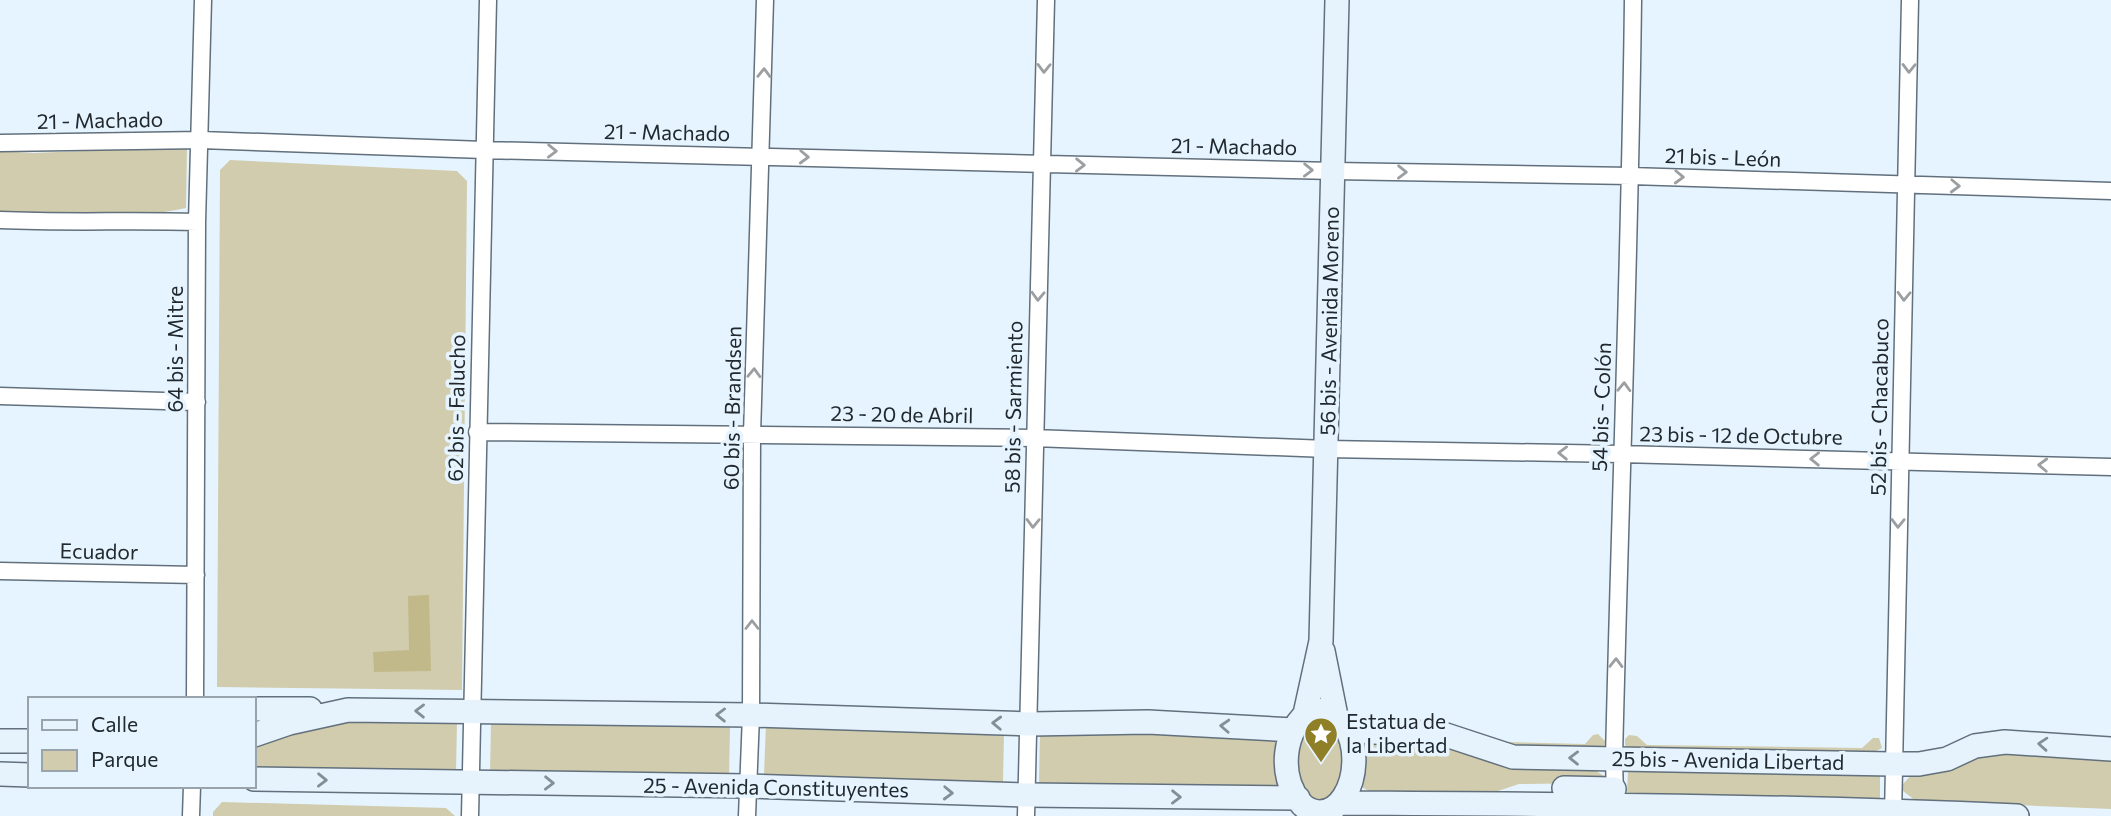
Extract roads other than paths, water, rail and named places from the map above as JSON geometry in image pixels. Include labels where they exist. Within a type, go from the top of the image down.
[{"type":"main road","name":"56 bis - Avenida Moreno","points":[[1299,722],[1321,641],[1337,0]]},
{"type":"main road","name":"56 bis - Avenida Moreno","points":[[1321,641],[1341,721]]},
{"type":"main road","points":[[256,709],[751,715],[1030,724],[1299,722]]},
{"type":"main road","points":[[256,734],[289,723],[348,710]]},
{"type":"main road","points":[[1319,809],[1345,798],[1353,768],[1350,733],[1341,721],[1323,710],[1311,710],[1299,722],[1286,749],[1286,761],[1291,786],[1319,809],[1615,803],[2017,816]]},
{"type":"main road","name":"25 bis - Avenida Libertad","points":[[1341,721],[1369,732],[1440,733],[1513,757],[1919,764],[1947,759],[1975,747],[2005,742],[2111,749]]},
{"type":"main road","points":[[0,741],[28,741]]},
{"type":"main road","points":[[0,774],[28,775]]},
{"type":"main road","name":"25 - Avenida Constituyentes","points":[[256,779],[748,786],[1027,806],[1319,809]]},
{"type":"street","name":"64 bis - Mitre","points":[[195,697],[197,222],[203,0]]},
{"type":"street","name":"62 bis - Falucho","points":[[470,816],[488,0]]},
{"type":"street","name":"60 bis - Brandsen","points":[[747,816],[751,715],[752,435],[765,0]]},
{"type":"street","name":"58 bis - Sarmiento","points":[[1027,806],[1046,0]]},
{"type":"street","name":"54 bis - Colón","points":[[1615,803],[1633,0]]},
{"type":"street","name":"52 bis - Chacabuco","points":[[1893,813],[1910,0]]},
{"type":"street","name":"21 - Machado","points":[[0,143],[201,140],[484,150],[1334,171]]},
{"type":"street","name":"21 bis - León","points":[[1334,171],[1631,176],[2111,191]]},
{"type":"street","points":[[0,220],[63,223],[134,220],[197,222]]},
{"type":"street","points":[[0,396],[197,402]]},
{"type":"street","name":"23 - 20 de Abril","points":[[477,432],[1034,438],[1327,449]]},
{"type":"street","name":"23 bis - 12 de Octubre","points":[[1327,449],[2111,467]]},
{"type":"street","name":"Ecuador","points":[[0,570],[196,575]]},
{"type":"street","points":[[191,816],[192,788]]},
{"type":"place","name":"Estatua de la Libertad","points":[[1321,764]]}]
